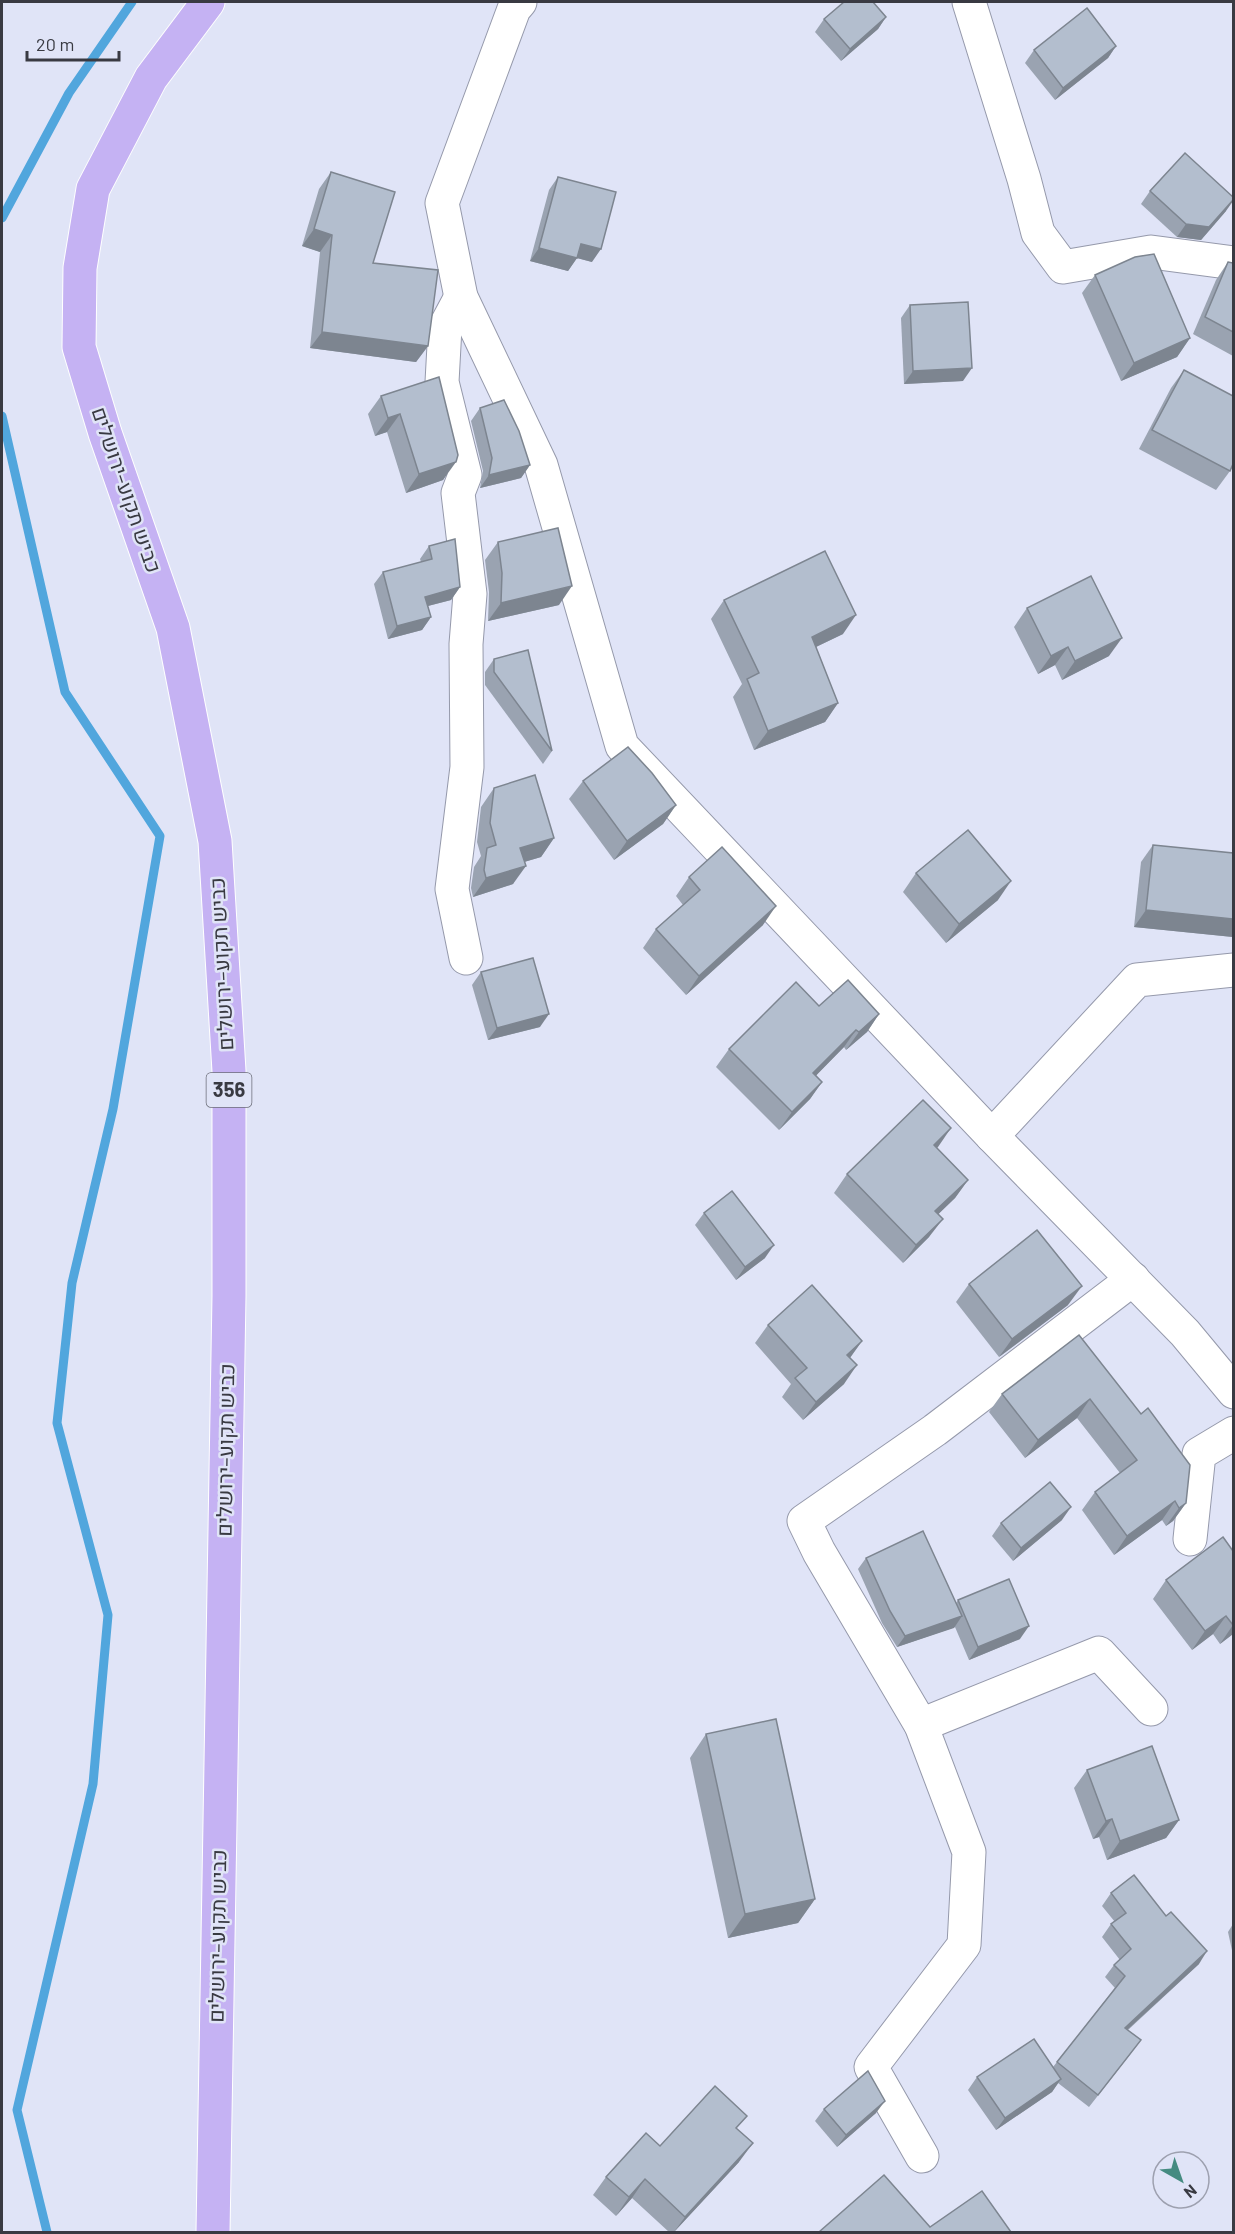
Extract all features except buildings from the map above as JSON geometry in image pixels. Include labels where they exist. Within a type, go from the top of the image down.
[{"type":"main road","name":"כביש תקוע–ירושלים","points":[[208,2],[151,78],[93,189],[80,268],[79,347],[105,433],[173,628],[215,841],[229,1071],[229,1296],[213,2232]]},
{"type":"street","points":[[969,2],[1024,178],[1038,233],[1063,267],[1150,252],[1233,263]]},
{"type":"street","points":[[525,4],[442,204],[461,297],[542,465],[622,746],[992,1136],[1185,1333],[1233,1392]]},
{"type":"street","points":[[461,297],[445,327],[442,382],[465,475],[458,493],[470,594],[466,644],[467,766],[452,889],[466,958]]},
{"type":"street","points":[[992,1136],[1137,980],[1233,970]]},
{"type":"street","points":[[922,2156],[871,2067],[964,1945],[969,1852],[921,1725],[819,1552],[804,1521],[935,1430],[1132,1279]]},
{"type":"street","points":[[1190,1539],[1199,1454],[1233,1433]]},
{"type":"street","points":[[921,1725],[1100,1653],[1151,1709]]},
{"type":"waterway","points":[[2,218],[69,93],[132,2]]},
{"type":"waterway","points":[[2,416],[65,692],[160,836],[113,1109],[72,1283],[57,1423],[108,1615],[93,1784],[17,2110],[47,2232]]}]
